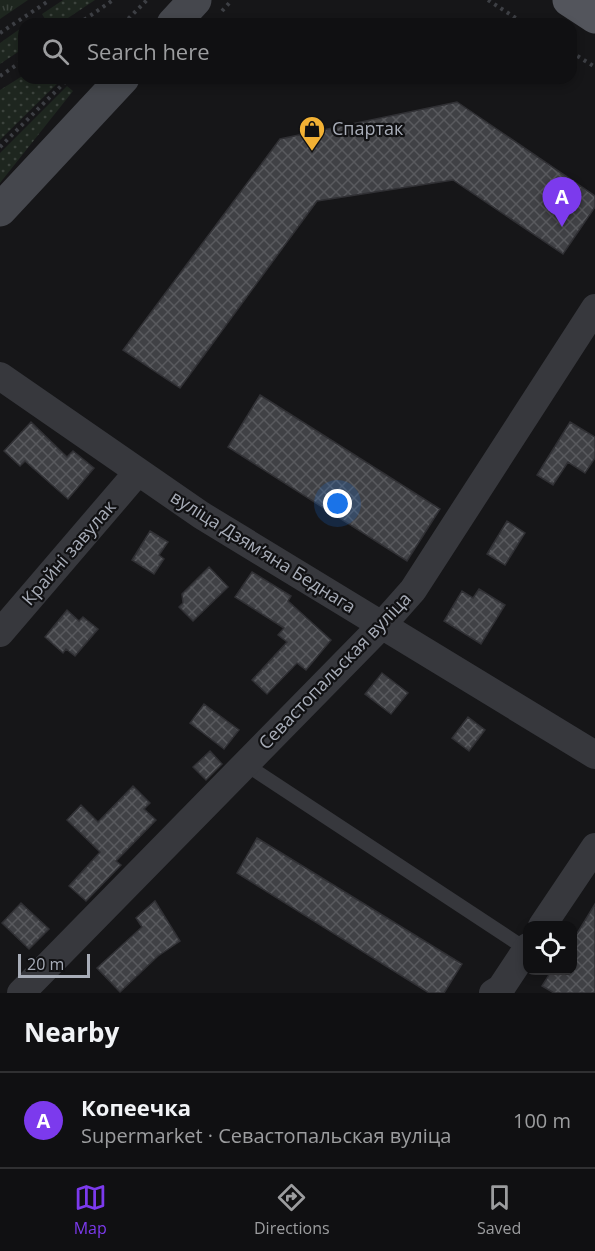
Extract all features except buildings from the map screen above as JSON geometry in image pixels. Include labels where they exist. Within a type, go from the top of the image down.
[{"type":"main road","points":[[178,18],[195,0]]},
{"type":"main road","points":[[569,0],[595,17]]},
{"type":"main road","points":[[0,210],[117,84]]},
{"type":"street","name":"Севастопальская вуліца","points":[[21,993],[382,625],[413,590],[595,308]]},
{"type":"street","name":"вуліца Дзямʼяна Беднага","points":[[0,376],[137,473],[595,755]]},
{"type":"street","name":"Крайні завулак","points":[[0,633],[137,473]]},
{"type":"street","points":[[545,921],[595,847]]},
{"type":"street","points":[[493,993],[501,988],[523,954]]},
{"type":"lane","points":[[245,764],[523,945]]},
{"type":"path","points":[[23,18],[50,0]]},
{"type":"path","points":[[87,18],[113,0]]},
{"type":"path","points":[[129,18],[147,0]]},
{"type":"path","points":[[488,0],[516,18]]},
{"type":"path","points":[[0,33],[18,21]]},
{"type":"path","points":[[577,56],[595,67]]},
{"type":"path","points":[[0,76],[18,64]]},
{"type":"path","points":[[0,147],[63,84]]},
{"type":"green space","points":[[0,0],[28,0],[0,19]]},
{"type":"green space","points":[[63,0],[95,0],[68,18],[44,18],[42,14]]},
{"type":"green space","points":[[18,30],[18,52],[0,64],[0,43]]},
{"type":"green space","points":[[18,79],[18,84],[57,84],[0,140],[0,90]]},
{"type":"green space","points":[[67,86],[73,91],[0,183],[0,153]]},
{"type":"place","name":"Спартак","points":[[312,152]]},
{"type":"place","name":"Копеечка","points":[[562,227]]}]
